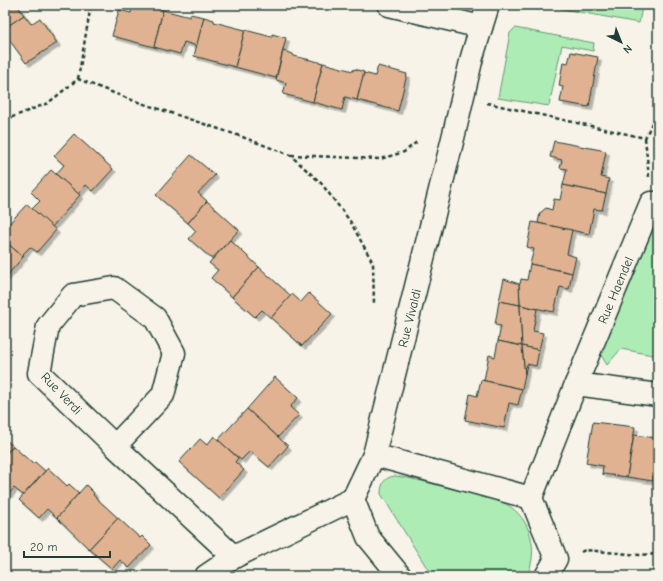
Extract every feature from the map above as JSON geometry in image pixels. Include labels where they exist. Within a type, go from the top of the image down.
[{"type":"street","points":[[389,5],[481,27]]},
{"type":"street","name":"Rue Vivaldi","points":[[353,499],[374,455],[472,57],[488,5]]},
{"type":"street","name":"Rue Haendel","points":[[531,498],[576,384],[655,203]]},
{"type":"street","name":"Rue Verdi","points":[[115,446],[163,395],[174,353],[155,318],[114,288],[73,295],[48,326],[39,373],[115,446],[234,557]]},
{"type":"street","points":[[576,384],[658,395]]},
{"type":"street","points":[[374,455],[531,498],[551,568]]},
{"type":"street","points":[[206,576],[234,557],[353,499],[368,537],[400,576]]},
{"type":"path","points":[[5,120],[48,103],[78,79],[91,5]]},
{"type":"path","points":[[78,79],[129,99],[237,135],[290,155],[380,159],[404,152],[418,141]]},
{"type":"path","points":[[485,102],[644,138]]},
{"type":"path","points":[[655,203],[644,138],[658,110]]},
{"type":"path","points":[[290,155],[321,183],[350,221],[372,262],[374,304]]},
{"type":"path","points":[[551,568],[585,550],[640,555],[658,554]]},
{"type":"green space","points":[[541,5],[634,5],[642,7],[639,23]]},
{"type":"green space","points":[[515,28],[594,43],[593,51],[562,45],[549,106],[498,98],[510,33]]},
{"type":"green space","points":[[658,223],[658,356],[621,349],[607,365],[601,355],[603,347],[652,231]]},
{"type":"green space","points":[[395,476],[486,497],[500,501],[515,510],[527,526],[532,545],[531,566],[527,576],[432,576],[381,494],[384,481]]},
{"type":"building","points":[[5,5],[17,5],[24,15],[5,28]]},
{"type":"building","points":[[133,5],[145,5],[163,10],[154,47],[112,36],[119,10],[131,13]]},
{"type":"building","points":[[163,10],[190,17],[190,14],[204,17],[197,46],[184,42],[180,54],[154,47]]},
{"type":"building","points":[[24,15],[31,24],[40,18],[57,43],[26,63],[5,34],[5,28]]},
{"type":"building","points":[[204,17],[214,20],[214,22],[245,30],[235,67],[194,56]]},
{"type":"building","points":[[245,30],[272,37],[272,34],[286,38],[276,78],[235,67]]},
{"type":"building","points":[[283,51],[293,54],[294,56],[323,63],[313,102],[283,94],[286,83],[276,80]]},
{"type":"building","points":[[571,52],[598,57],[589,107],[560,102],[563,87],[559,86],[563,62],[568,63]]},
{"type":"building","points":[[323,63],[353,71],[354,69],[364,72],[357,100],[345,97],[342,110],[313,102]]},
{"type":"building","points":[[378,66],[407,74],[398,111],[357,100],[364,73],[375,76]]},
{"type":"building","points":[[74,134],[113,169],[93,191],[86,185],[78,194],[56,174],[64,165],[54,156]]},
{"type":"building","points":[[554,141],[606,151],[601,177],[609,179],[606,194],[563,185],[567,169],[560,168],[562,160],[550,157]]},
{"type":"building","points":[[191,155],[215,175],[198,193],[207,201],[188,223],[156,195]]},
{"type":"building","points":[[51,170],[80,195],[52,227],[32,209],[40,201],[31,192]]},
{"type":"building","points":[[563,185],[606,194],[602,210],[594,209],[589,234],[538,223],[540,213],[546,208],[552,210],[554,199],[560,200]]},
{"type":"building","points":[[207,201],[239,230],[212,259],[189,239],[196,231],[188,223]]},
{"type":"building","points":[[27,204],[56,230],[37,252],[30,247],[23,254],[23,257],[5,241],[5,228]]},
{"type":"building","points":[[532,222],[572,230],[567,254],[576,257],[572,273],[530,264],[534,249],[527,247]]},
{"type":"building","points":[[230,240],[259,267],[232,297],[211,278],[218,270],[209,263]]},
{"type":"building","points":[[5,241],[23,257],[5,278]]},
{"type":"building","points":[[530,264],[572,273],[569,289],[560,287],[554,312],[520,305],[519,284],[521,279],[527,280]]},
{"type":"building","points":[[259,267],[291,296],[271,318],[262,310],[255,317],[232,297]]},
{"type":"building","points":[[504,279],[519,284],[520,305],[499,301]]},
{"type":"building","points":[[309,293],[332,314],[302,346],[271,318],[292,294],[301,302]]},
{"type":"building","points":[[499,301],[520,305],[522,346],[498,341],[501,326],[495,325]]},
{"type":"building","points":[[520,305],[537,309],[533,331],[543,333],[539,350],[522,346]]},
{"type":"building","points":[[498,341],[522,346],[525,374],[522,389],[481,380],[484,380],[489,355],[495,357]]},
{"type":"building","points":[[522,346],[539,350],[536,366],[527,364],[525,374]]},
{"type":"building","points":[[275,377],[298,398],[290,407],[299,415],[278,437],[247,409]]},
{"type":"building","points":[[481,380],[522,389],[518,405],[509,403],[504,428],[465,420],[470,394],[477,396]]},
{"type":"building","points":[[247,409],[288,446],[269,467],[250,451],[241,460],[218,440]]},
{"type":"building","points":[[593,422],[635,427],[627,477],[602,474],[603,466],[586,463]]},
{"type":"building","points":[[658,433],[658,473],[654,473],[653,481],[627,477],[634,435],[657,438]]},
{"type":"building","points":[[214,436],[238,458],[235,462],[244,470],[219,498],[179,462],[200,439],[207,445]]},
{"type":"building","points":[[5,439],[13,446],[5,455]]},
{"type":"building","points":[[13,446],[33,464],[35,462],[45,471],[23,495],[14,488],[6,497],[5,455]]},
{"type":"building","points":[[48,468],[67,486],[69,484],[79,493],[57,518],[47,509],[39,518],[19,500]]},
{"type":"building","points":[[86,485],[94,493],[93,495],[118,518],[89,549],[57,518]]},
{"type":"building","points":[[118,518],[140,538],[142,536],[151,545],[129,568],[120,560],[112,569],[89,549]]}]
